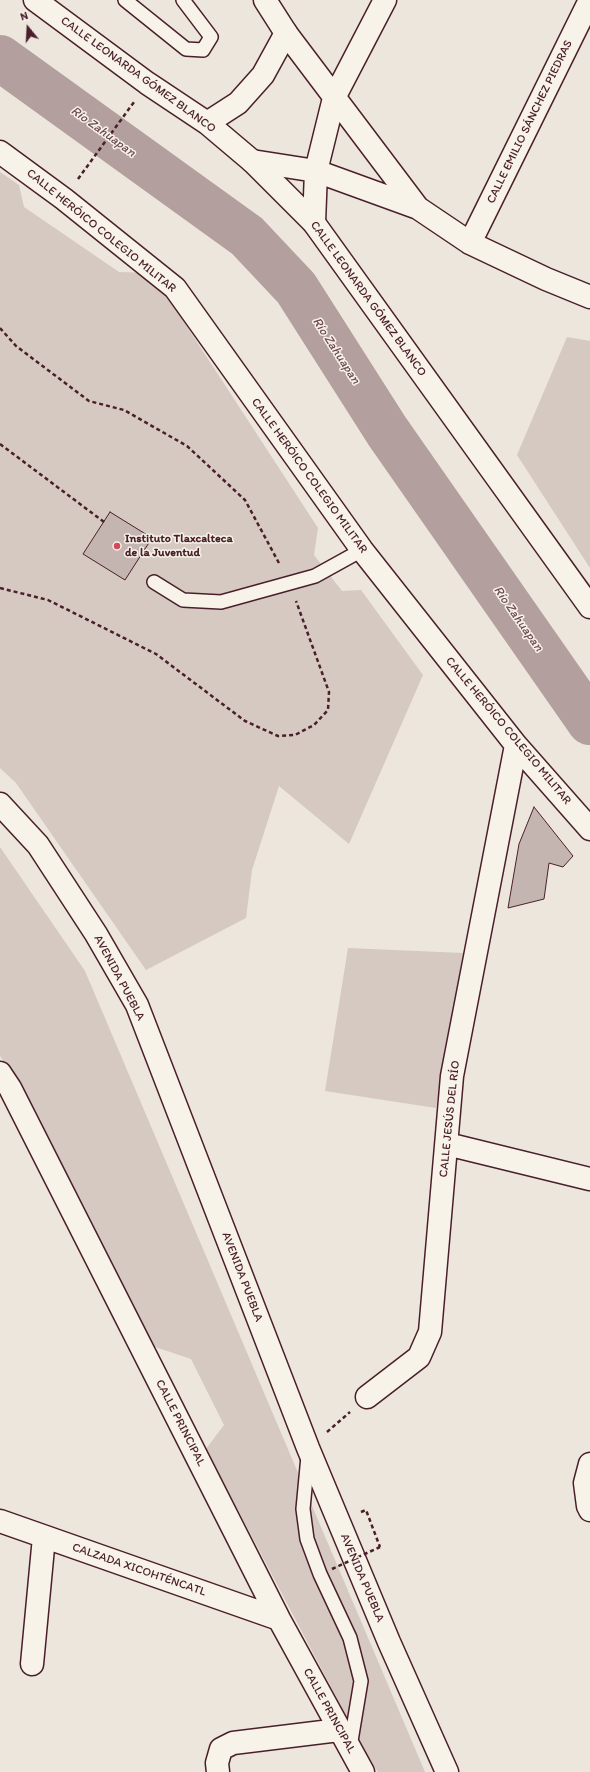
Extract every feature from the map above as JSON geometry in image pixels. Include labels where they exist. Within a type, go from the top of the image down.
[{"type":"street","name":"CALLE LEONARDA GÓMEZ BLANCO","points":[[35,0],[147,83],[207,123],[252,161],[314,224],[590,607]]},
{"type":"street","points":[[265,0],[286,33],[418,208]]},
{"type":"street","points":[[314,224],[316,171],[334,98],[386,0]]},
{"type":"street","name":"CALLE EMILIO SÁNCHEZ PIEDRAS","points":[[470,243],[590,0]]},
{"type":"street","points":[[207,123],[238,103],[263,76],[286,33]]},
{"type":"street","name":"CALLE HERÓICO COLEGIO MILITAR","points":[[0,152],[64,199],[175,288],[362,550],[516,745],[590,829]]},
{"type":"street","points":[[252,161],[316,171],[418,208],[470,243],[546,279],[590,297]]},
{"type":"street","name":"CALLE JESÚS DEL RÍO","points":[[367,1397],[419,1357],[430,1332],[452,1076],[516,745]]},
{"type":"street","name":"AVENIDA PUEBLA","points":[[0,804],[38,845],[96,934],[137,1005],[308,1448],[386,1635],[447,1772]]},
{"type":"street","name":"CALLE PRINCIPAL","points":[[0,1073],[10,1088],[279,1619],[363,1772]]},
{"type":"street","points":[[447,1144],[590,1178]]},
{"type":"street","points":[[590,1464],[585,1483],[590,1510]]},
{"type":"street","name":"CALZADA XICOHTÉNCATL","points":[[0,1520],[44,1537],[279,1619]]},
{"type":"street","points":[[32,1664],[44,1537]]},
{"type":"street","points":[[218,1772],[217,1763],[221,1749],[234,1743],[339,1730]]},
{"type":"lane","points":[[125,0],[186,49],[203,50],[211,38],[183,0]]},
{"type":"lane","points":[[154,582],[183,600],[221,602],[315,576],[362,550]]},
{"type":"lane","points":[[308,1448],[303,1509],[307,1539],[320,1574],[350,1638],[361,1681],[350,1748]]},
{"type":"path","points":[[81,174],[137,98]]},
{"type":"path","points":[[0,328],[16,346],[89,401],[124,410],[187,446],[245,500],[290,584],[318,657],[329,692],[328,710],[314,725],[295,735],[278,736],[245,720],[156,654],[111,630],[48,600],[0,588]]},
{"type":"path","points":[[0,444],[104,522]]},
{"type":"path","points":[[308,1448],[367,1397]]},
{"type":"path","points":[[332,1569],[380,1547],[366,1510]]},
{"type":"shaded area","points":[[0,172],[19,185],[24,207],[119,272],[152,273],[318,528],[314,555],[342,591],[361,590],[423,675],[349,844],[279,786],[252,870],[246,918],[146,970],[16,783],[0,768]]},
{"type":"shaded area","points":[[567,337],[590,341],[590,568],[517,455]]},
{"type":"shaded area","points":[[0,847],[85,971],[425,1772],[378,1772],[365,1752],[206,1449],[224,1425],[191,1359],[152,1346],[16,1079],[0,1056]]},
{"type":"shaded area","points":[[348,948],[463,953],[436,1108],[325,1091]]},
{"type":"building","name":"Instituto Tlaxcalteca de la Juventud","points":[[110,512],[152,538],[125,580],[83,554]]},
{"type":"building","points":[[534,807],[573,856],[563,867],[549,863],[544,899],[508,908],[519,844]]},
{"type":"waterway","name":"Río Zahuapan","points":[[0,58],[247,236],[296,288],[387,431],[590,722]]},
{"type":"place","name":"Instituto Tlaxcalteca de la Juventud","points":[[117,546]]}]
